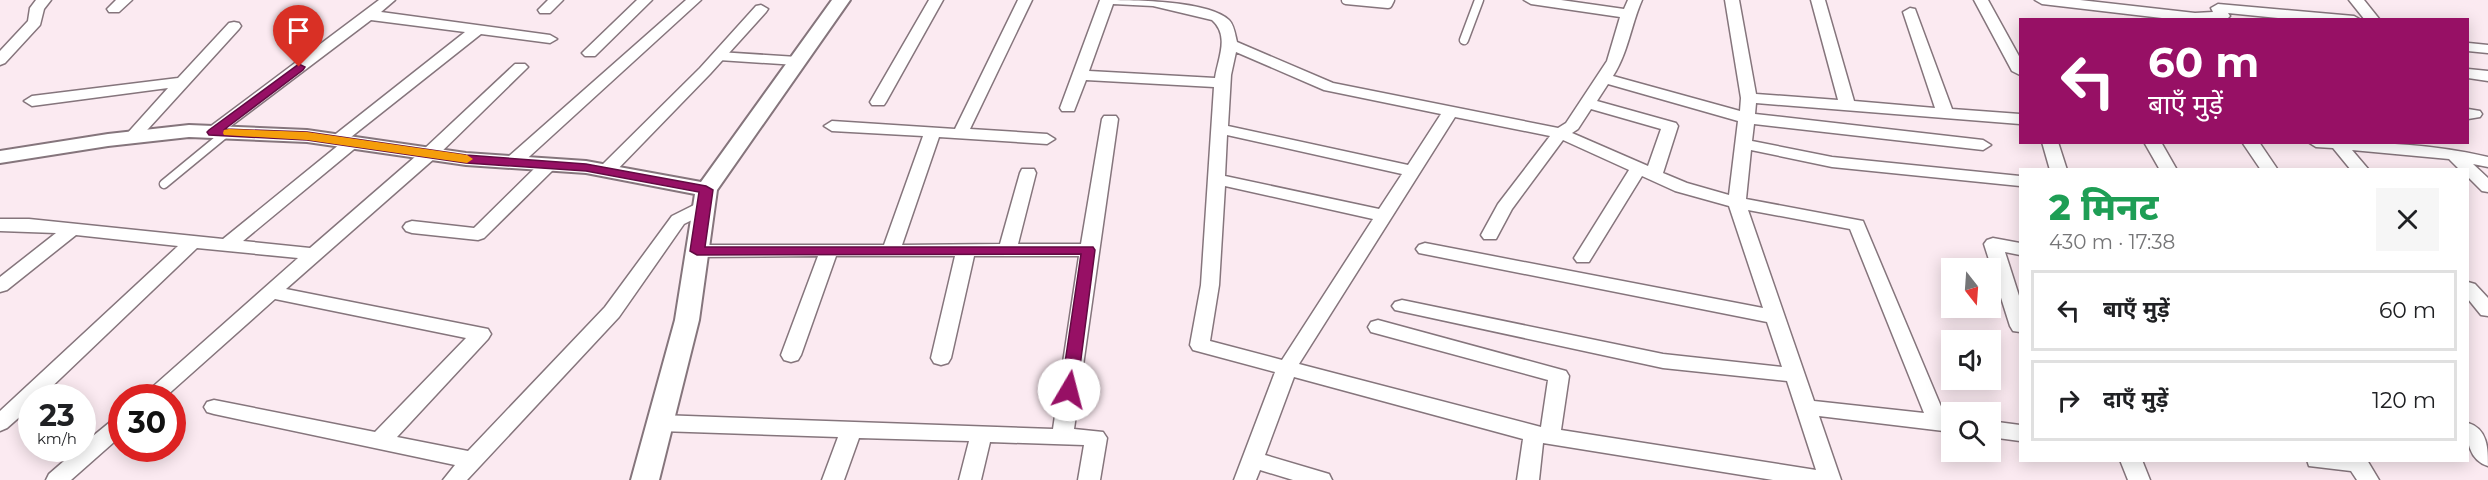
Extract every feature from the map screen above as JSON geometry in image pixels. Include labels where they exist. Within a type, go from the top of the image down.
[{"type":"street","points":[[0,60],[35,22],[36,8],[44,0]]},
{"type":"street","points":[[220,133],[388,0]]},
{"type":"street","points":[[590,52],[645,0]]},
{"type":"street","points":[[513,162],[694,0]]},
{"type":"street","points":[[454,480],[612,312],[678,220],[705,198],[841,0]]},
{"type":"street","points":[[878,102],[936,0]]},
{"type":"street","points":[[960,134],[1025,0]]},
{"type":"street","points":[[1068,108],[1107,0],[1153,2],[1217,16],[1225,24],[1230,44],[1223,83],[1210,285],[1200,345],[1542,435],[1825,480]]},
{"type":"street","points":[[1217,16],[1223,0]]},
{"type":"street","points":[[1490,235],[1504,208],[1560,133],[1572,126],[1615,61],[1632,7],[1531,0]]},
{"type":"street","points":[[1732,0],[1749,98],[1737,203],[1830,480]]},
{"type":"street","points":[[1818,0],[1847,105]]},
{"type":"street","points":[[1981,0],[2019,69]]},
{"type":"street","points":[[2042,0],[2195,17],[2223,16],[2218,8],[2331,18]]},
{"type":"street","points":[[2356,0],[2371,18]]},
{"type":"street","points":[[606,171],[719,56],[761,9]]},
{"type":"street","points":[[1910,12],[1945,113]]},
{"type":"street","points":[[368,15],[550,39]]},
{"type":"street","points":[[132,137],[234,26]]},
{"type":"street","points":[[227,245],[345,141],[478,29]]},
{"type":"street","points":[[0,40],[20,38]]},
{"type":"street","points":[[2003,40],[2019,41]]},
{"type":"street","points":[[1230,44],[1329,87],[1560,133],[1680,187],[1737,203],[1857,225],[1941,415]]},
{"type":"street","points":[[166,384],[268,292],[429,154],[520,67]]},
{"type":"street","points":[[2469,74],[2488,76]]},
{"type":"street","points":[[1080,75],[1223,83]]},
{"type":"street","points":[[1604,78],[1747,118],[1983,145]]},
{"type":"street","points":[[32,101],[182,82]]},
{"type":"street","points":[[1749,98],[2019,118]]},
{"type":"street","points":[[1583,258],[1646,172],[1670,126],[1587,103]]},
{"type":"street","points":[[1321,480],[1249,470],[1287,368],[1451,111]]},
{"type":"street","points":[[1062,437],[1110,119]]},
{"type":"street","points":[[832,126],[1047,139]]},
{"type":"street","points":[[1220,129],[1413,171]]},
{"type":"street","points":[[0,157],[132,137],[189,131],[307,136],[429,154],[606,171],[705,198]]},
{"type":"street","points":[[891,251],[933,132]]},
{"type":"street","points":[[1744,144],[1832,162],[2019,181]]},
{"type":"street","points":[[2051,144],[2058,168]]},
{"type":"street","points":[[2153,144],[2168,168]]},
{"type":"street","points":[[2251,144],[2269,168]]},
{"type":"street","points":[[2338,144],[2379,145],[2454,154],[2488,162]]},
{"type":"street","points":[[2338,144],[2359,168]]},
{"type":"street","points":[[2454,154],[2468,168]]},
{"type":"street","points":[[412,227],[478,234],[548,165]]},
{"type":"street","points":[[2469,169],[2488,187]]},
{"type":"street","points":[[1008,250],[1028,173]]},
{"type":"street","points":[[1216,179],[1386,216]]},
{"type":"street","points":[[645,480],[687,320],[705,198]]},
{"type":"street","points":[[0,225],[312,254]]},
{"type":"street","points":[[0,286],[73,230]]},
{"type":"street","points":[[0,423],[193,242]]},
{"type":"street","points":[[2019,249],[1993,244],[2019,323]]},
{"type":"street","points":[[1425,249],[1775,317]]},
{"type":"street","points":[[941,358],[966,250]]},
{"type":"street","points":[[697,251],[1089,250]]},
{"type":"street","points":[[791,355],[829,251]]},
{"type":"street","points":[[2469,289],[2488,310]]},
{"type":"street","points":[[268,292],[481,334],[380,441]]},
{"type":"street","points":[[1402,306],[1663,361],[1794,375]]},
{"type":"street","points":[[1378,327],[1559,376],[1528,480]]},
{"type":"street","points":[[214,407],[472,460]]},
{"type":"street","points":[[1805,407],[1941,424]]},
{"type":"street","points":[[660,423],[1096,438],[1089,480]]},
{"type":"street","points":[[833,480],[851,429]]},
{"type":"street","points":[[2001,430],[2019,433]]},
{"type":"street","points":[[2469,431],[2488,458]]},
{"type":"street","points":[[970,480],[982,434]]},
{"type":"street","points":[[57,480],[108,435]]},
{"type":"street","points":[[2132,462],[2139,480]]},
{"type":"street","points":[[2328,462],[2360,468]]},
{"type":"lane","points":[[1346,0],[1388,4],[1390,0]]},
{"type":"lane","points":[[1464,40],[1479,0]]},
{"type":"lane","points":[[2469,47],[2488,49]]},
{"type":"lane","points":[[719,56],[797,61]]},
{"type":"lane","points":[[164,184],[220,133]]},
{"type":"slow traffic","points":[[229,133],[307,136],[467,159]]},
{"type":"route","points":[[299,67],[213,132],[307,136],[466,159],[586,167],[706,190],[697,251],[1089,250],[1069,390]]}]
